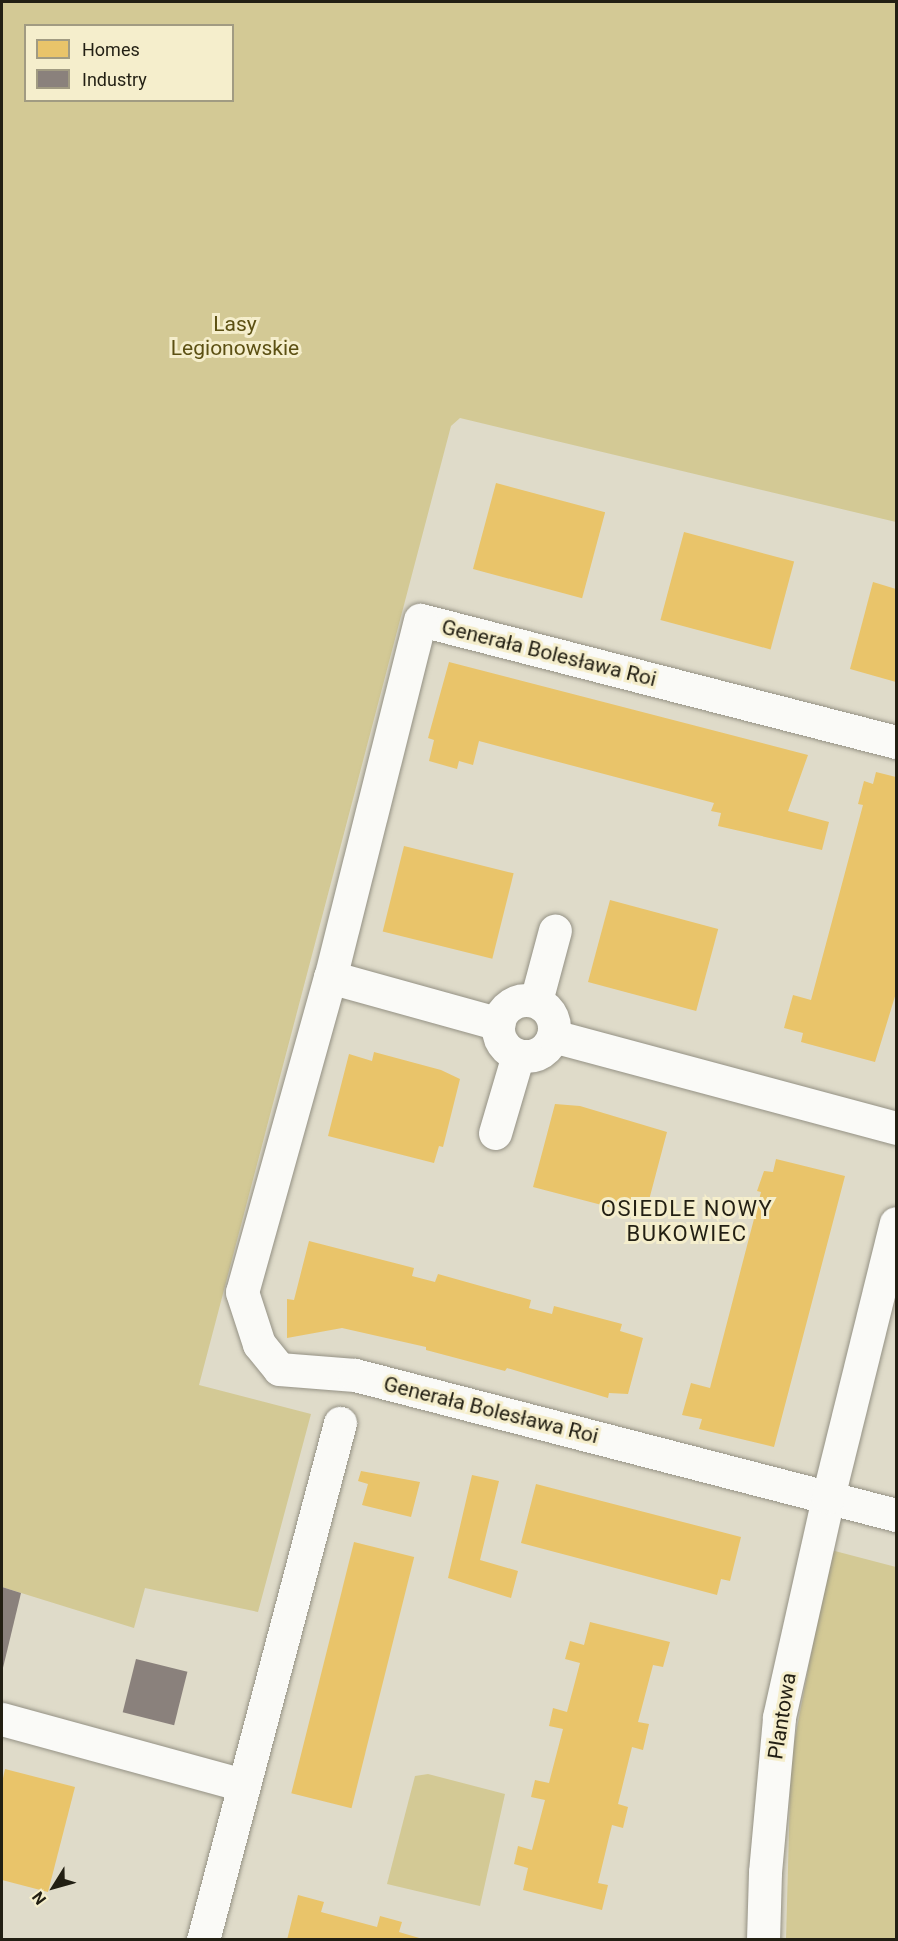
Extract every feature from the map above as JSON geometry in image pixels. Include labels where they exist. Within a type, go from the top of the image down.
[{"type":"street","name":"Generała Bolesława Roi","points":[[897,742],[420,620],[330,977],[242,1292],[259,1344],[279,1369],[355,1375],[897,1515]]},
{"type":"street","points":[[536,1001],[555,930]]},
{"type":"street","points":[[330,977],[499,1024]]},
{"type":"street","points":[[517,1000],[536,1001],[552,1015],[554,1036],[539,1053],[518,1055],[500,1040],[499,1024],[507,1006],[517,1000]]},
{"type":"street","points":[[554,1036],[897,1128]]},
{"type":"street","points":[[495,1133],[518,1055]]},
{"type":"street","points":[[828,1497],[897,1223]]},
{"type":"street","points":[[203,1940],[340,1423]]},
{"type":"street","name":"Plantowa","points":[[764,1940],[765,1872],[779,1718],[828,1497]]},
{"type":"street","points":[[2,1719],[243,1785]]},
{"type":"green space","name":"Lasy Legionowskie","points":[[2,2],[896,2],[896,522],[460,418],[451,426],[199,1385],[311,1414],[258,1612],[145,1588],[134,1628],[2,1587]]},
{"type":"green space","points":[[831,1550],[896,1567],[896,1939],[786,1940],[791,1759]]},
{"type":"green space","points":[[428,1774],[505,1794],[480,1906],[387,1884],[415,1776]]},
{"type":"building: Homes","points":[[496,483],[605,512],[582,598],[473,569]]},
{"type":"building: Homes","points":[[684,532],[794,562],[771,649],[660,620]]},
{"type":"building: Homes","points":[[873,582],[896,589],[896,682],[850,669]]},
{"type":"building: Homes","points":[[449,662],[808,755],[788,811],[829,822],[822,850],[718,826],[721,813],[711,811],[714,803],[479,741],[473,765],[459,761],[457,769],[429,761],[434,740],[428,738]]},
{"type":"building: Homes","points":[[876,772],[896,777],[896,993],[875,1062],[801,1042],[803,1033],[784,1028],[793,995],[811,1000],[863,805],[858,804],[864,781],[873,784]]},
{"type":"building: Homes","points":[[404,846],[514,873],[492,959],[383,931]]},
{"type":"building: Homes","points":[[610,900],[718,929],[696,1011],[588,982]]},
{"type":"building: Homes","points":[[374,1052],[441,1070],[460,1079],[443,1147],[439,1146],[434,1163],[328,1136],[349,1054],[372,1061]]},
{"type":"building: Homes","points":[[555,1104],[580,1106],[667,1132],[649,1200],[644,1199],[640,1215],[533,1187]]},
{"type":"building: Homes","points":[[776,1159],[845,1176],[774,1447],[699,1429],[702,1419],[682,1415],[691,1383],[710,1388],[761,1192],[757,1191],[764,1171],[773,1172]]},
{"type":"building: Homes","points":[[309,1241],[414,1268],[412,1276],[435,1282],[438,1274],[531,1300],[529,1308],[552,1314],[554,1306],[622,1324],[620,1331],[643,1338],[628,1394],[609,1393],[608,1398],[507,1368],[505,1371],[426,1350],[426,1347],[342,1328],[287,1338],[287,1299],[294,1300]]},
{"type":"building: Homes","points":[[361,1471],[420,1482],[411,1517],[362,1505],[368,1484],[358,1481]]},
{"type":"building: Homes","points":[[472,1475],[499,1481],[480,1560],[518,1571],[511,1598],[448,1578]]},
{"type":"building: Homes","points":[[536,1484],[741,1537],[730,1581],[721,1579],[717,1595],[521,1543]]},
{"type":"building: Homes","points":[[354,1542],[414,1557],[352,1808],[291,1793]]},
{"type":"building: Homes","points":[[590,1622],[670,1642],[663,1667],[653,1665],[638,1722],[649,1724],[643,1750],[632,1747],[618,1804],[628,1807],[623,1828],[612,1825],[598,1883],[608,1885],[602,1910],[523,1890],[528,1868],[514,1864],[518,1846],[532,1850],[545,1800],[531,1797],[535,1780],[549,1783],[563,1729],[549,1726],[553,1708],[567,1712],[580,1663],[565,1659],[570,1641],[584,1645]]},
{"type":"building: Homes","points":[[5,1769],[75,1787],[48,1892],[2,1880],[2,1783]]},
{"type":"building: Homes","points":[[298,1895],[324,1902],[321,1912],[377,1927],[380,1916],[402,1922],[399,1932],[426,1940],[287,1940]]},
{"type":"building: Industry","points":[[2,1587],[21,1593],[2,1672]]},
{"type":"building: Industry","points":[[136,1659],[187,1672],[174,1725],[123,1712]]},
{"type":"district","name":"OSIEDLE NOWY BUKOWIEC","points":[[687,1220]]}]
